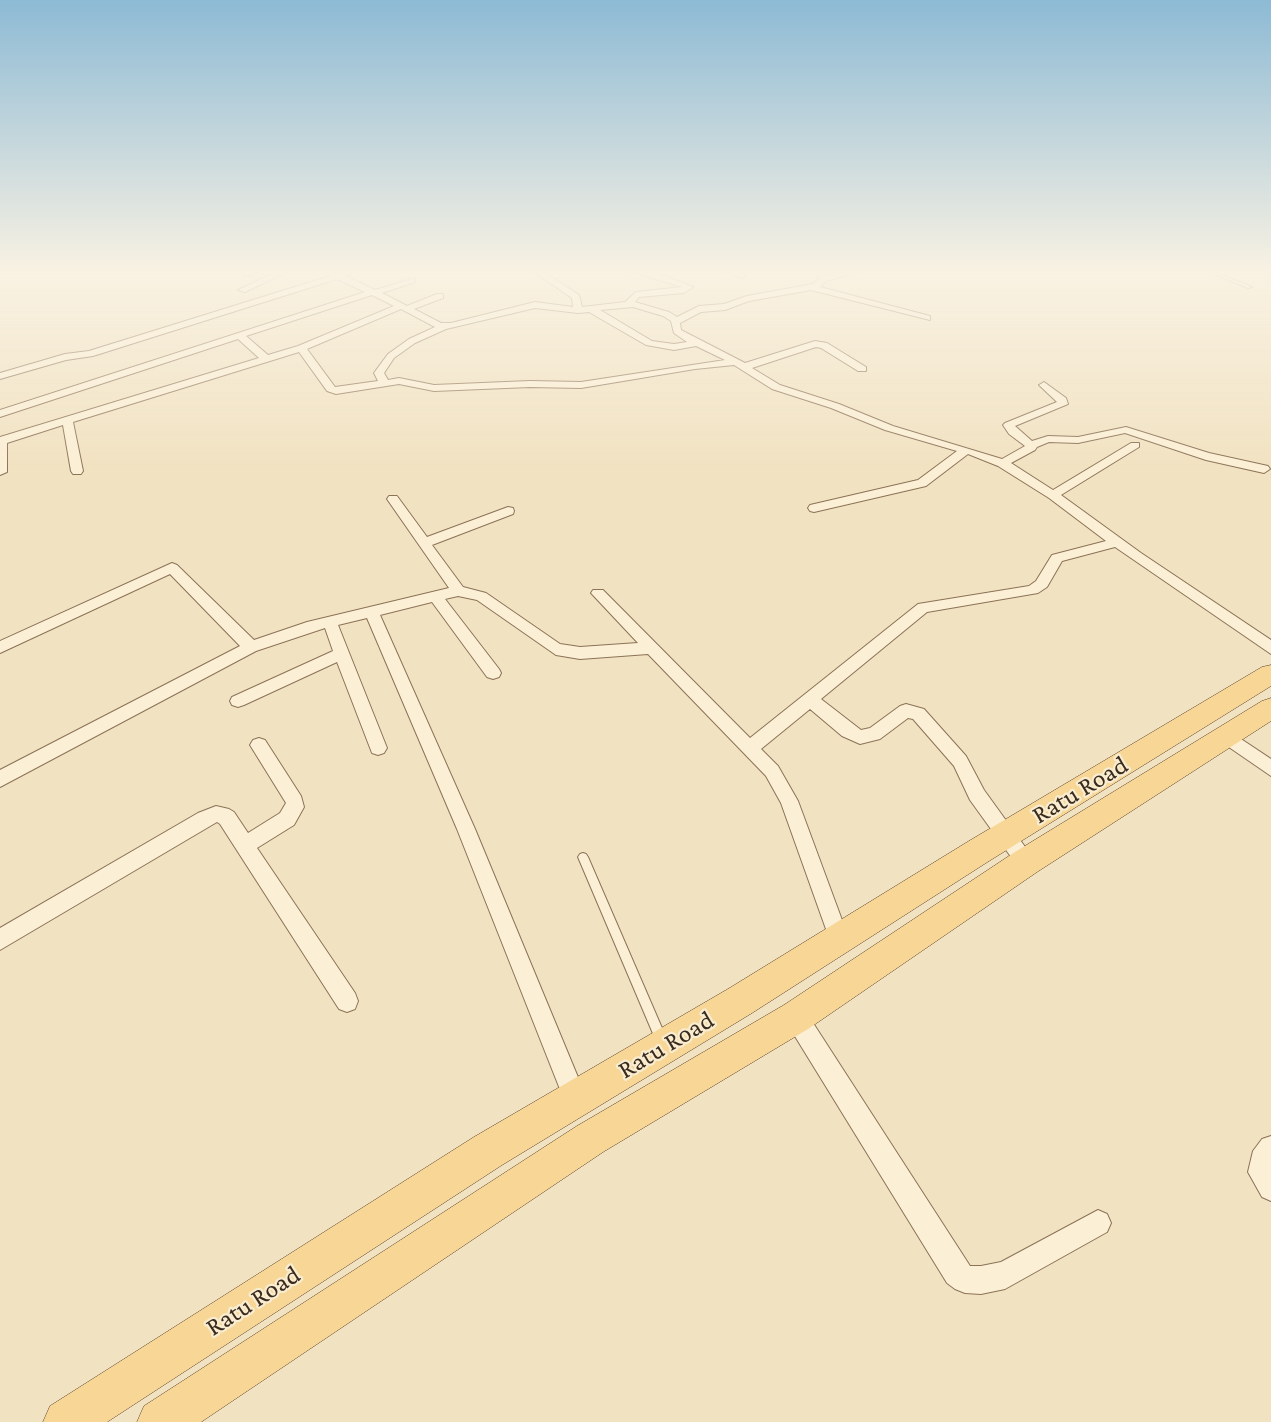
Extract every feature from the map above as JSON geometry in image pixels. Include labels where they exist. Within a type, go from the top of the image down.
[{"type":"main road","name":"Ratu Road","points":[[160,1422],[590,1139],[796,1017],[1016,848],[1271,674]]},
{"type":"main road","name":"Ratu Road","points":[[66,1422],[488,1151],[838,939],[1016,848],[1226,736],[1271,708]]},
{"type":"street","points":[[0,376],[65,357],[97,352],[147,336]]},
{"type":"street","points":[[0,414],[235,336]]},
{"type":"street","points":[[241,336],[267,359]]},
{"type":"street","points":[[1,472],[1,441],[267,359],[331,336]]},
{"type":"street","points":[[384,383],[379,373],[391,356],[422,336]]},
{"type":"street","points":[[638,336],[649,343],[674,347],[698,343]]},
{"type":"street","points":[[686,336],[776,387],[835,406],[889,428],[1002,463],[1053,495],[1271,648]]},
{"type":"street","points":[[301,348],[333,390],[348,391],[405,381],[434,388],[530,384],[581,385],[694,366],[740,365],[815,344],[825,345],[862,369]]},
{"type":"street","points":[[1031,445],[1013,432],[1009,425],[1063,404],[1062,400],[1044,385]]},
{"type":"street","points":[[68,422],[77,471]]},
{"type":"street","points":[[1031,445],[1048,439],[1078,440],[1126,430],[1206,456],[1264,469]]},
{"type":"street","points":[[1002,463],[1028,452],[1031,445]]},
{"type":"street","points":[[1053,495],[1135,445]]},
{"type":"street","points":[[814,508],[922,483],[966,450]]},
{"type":"street","points":[[393,499],[458,591]]},
{"type":"street","points":[[424,543],[508,511]]},
{"type":"street","points":[[750,748],[923,608],[1033,590],[1042,584],[1057,558],[1117,542]]},
{"type":"street","points":[[0,647],[172,568],[251,647]]},
{"type":"street","points":[[0,779],[251,647],[295,631],[458,591],[481,596],[556,649],[580,653],[651,648]]},
{"type":"street","points":[[598,593],[772,771],[789,801],[838,939]]},
{"type":"street","points":[[436,597],[493,673]]},
{"type":"street","points":[[372,613],[466,829],[575,1099]]},
{"type":"street","points":[[330,622],[378,748]]},
{"type":"street","points":[[238,701],[342,653]]},
{"type":"street","points":[[810,699],[848,731],[860,737],[874,734],[906,711],[918,714],[960,761],[974,785],[976,794],[1016,848]]},
{"type":"street","points":[[1226,736],[1271,769]]},
{"type":"street","points":[[244,846],[287,819],[295,807],[295,802],[259,745]]},
{"type":"street","points":[[0,940],[216,814],[227,818],[347,1001]]},
{"type":"street","points":[[796,1017],[957,1273],[965,1279],[981,1280],[1005,1275],[1098,1223]]},
{"type":"street","points":[[1271,1148],[1262,1160],[1262,1172],[1271,1188]]},
{"type":"lane","points":[[583,857],[664,1046]]}]
